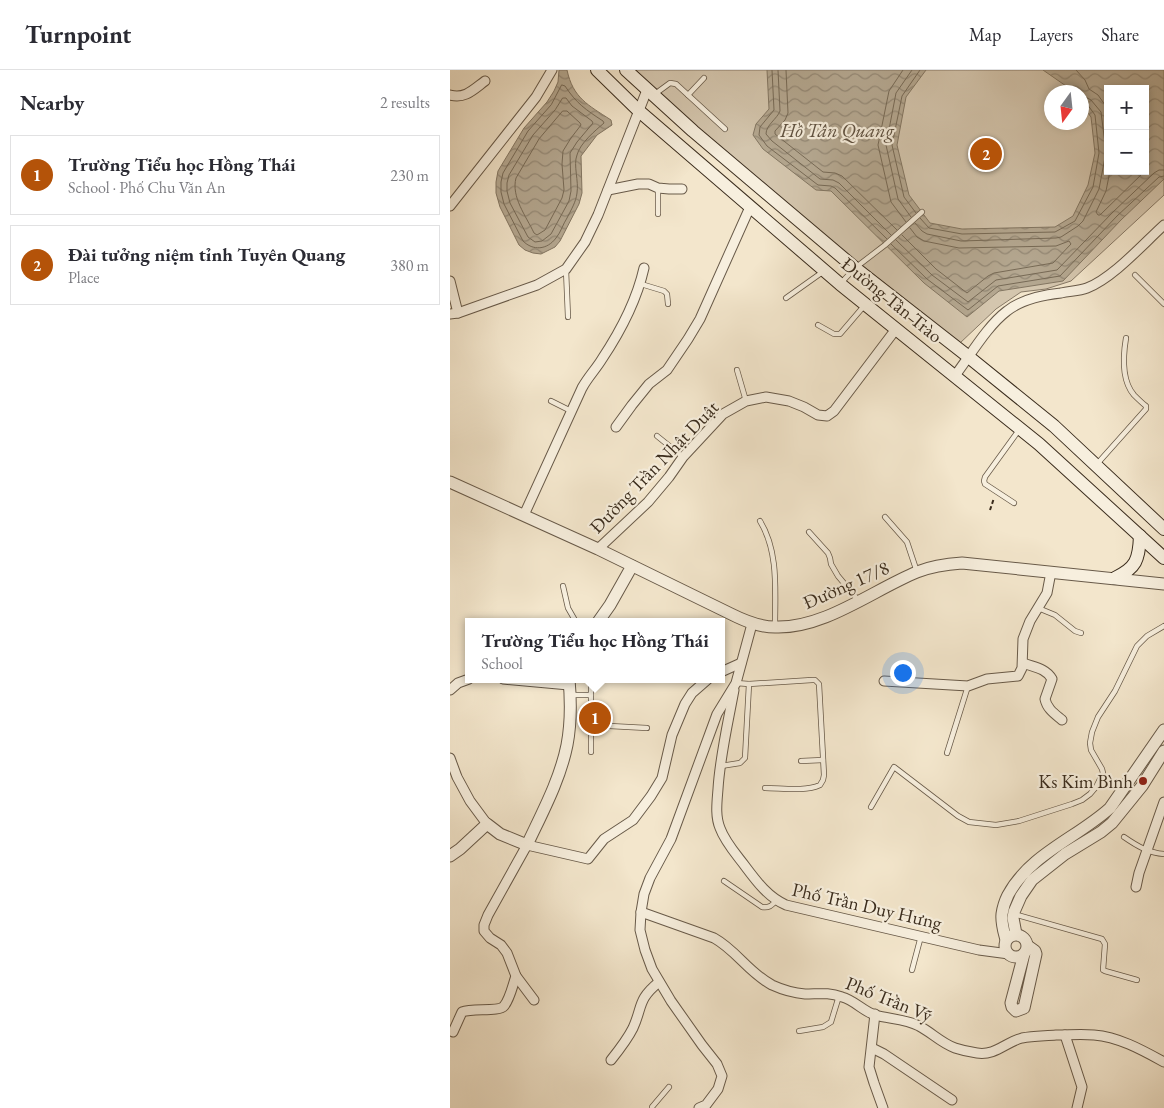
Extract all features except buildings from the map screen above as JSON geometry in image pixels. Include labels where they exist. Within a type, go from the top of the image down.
[{"type":"main road","name":"Đường Tân Trào","points":[[597,70],[639,111],[840,284],[1039,444],[1164,558]]},
{"type":"main road","name":"Đường Tân Trào","points":[[626,70],[694,131],[855,268],[1054,426],[1164,529]]},
{"type":"main road","points":[[1115,578],[1126,573],[1134,566],[1140,551],[1140,536]]},
{"type":"street","points":[[450,206],[536,97],[552,70]]},
{"type":"street","points":[[450,95],[458,97],[466,94],[485,81]]},
{"type":"street","points":[[450,281],[454,313],[537,285],[566,269],[585,242],[598,215],[639,111],[650,92]]},
{"type":"street","points":[[608,190],[638,184],[649,184],[658,188],[682,189]]},
{"type":"street","points":[[616,428],[649,384],[667,370],[688,340],[700,319],[750,207]]},
{"type":"street","points":[[954,376],[991,327],[1006,312],[1019,303],[1087,288],[1101,281],[1115,271],[1164,225]]},
{"type":"street","points":[[524,515],[582,388],[611,345],[641,284],[644,268]]},
{"type":"street","name":"Đường Trần Nhật Duật","points":[[598,550],[648,502],[683,457],[723,414],[746,401],[766,398],[789,401],[818,415],[826,416],[834,411],[896,329]]},
{"type":"street","name":"Đường 17/8","points":[[450,482],[524,515],[752,624],[775,627],[819,620],[917,572],[941,565],[962,563],[1164,584]]},
{"type":"street","points":[[601,618],[632,566]]},
{"type":"street","points":[[884,680],[968,686],[987,679],[1018,676],[1022,668],[1023,639],[1030,621],[1047,593],[1051,572]]},
{"type":"street","points":[[699,1108],[706,1105],[718,1089],[722,1076],[717,1064],[702,1045],[652,969],[640,930],[641,912],[644,894],[650,878],[671,839],[716,714],[736,683],[752,624]]},
{"type":"street","points":[[725,670],[741,664]]},
{"type":"street","points":[[1022,664],[1044,670],[1051,676],[1052,679],[1045,700],[1047,706],[1062,720]]},
{"type":"street","points":[[450,690],[458,683],[465,680]]},
{"type":"street","points":[[534,1000],[516,976],[507,953],[501,945],[490,938],[484,931],[484,925],[527,845],[544,808],[567,744],[570,715],[569,686],[541,683]]},
{"type":"street","points":[[450,758],[470,801],[488,824],[500,834],[527,845],[588,859],[604,839],[633,820],[651,796],[662,778],[672,735],[684,704],[692,693],[703,683]]},
{"type":"street","name":"Phố Trần Duy Hưng","points":[[736,683],[720,766],[716,804],[718,825],[724,838],[766,892],[786,905],[979,950],[1009,954]]},
{"type":"street","points":[[1011,937],[1023,936],[1027,942],[1026,950],[1018,957],[1012,956],[1005,949],[1011,937],[1013,914],[1021,896],[1032,880],[1065,854],[1112,823],[1142,786],[1160,754],[1164,730]]},
{"type":"street","points":[[1011,937],[1002,923],[1002,913],[1004,903],[1014,884],[1033,864],[1099,819],[1160,754]]},
{"type":"street","points":[[1136,887],[1139,873],[1164,802]]},
{"type":"street","points":[[450,856],[488,824]]},
{"type":"street","name":"Phố Trần Vỹ","points":[[641,912],[718,941],[731,950],[753,972],[771,984],[787,991],[805,994],[824,993],[846,998],[875,1014],[919,1026],[955,1048],[989,1053],[1012,1042],[1030,1037],[1089,1035],[1108,1037],[1121,1041],[1144,1050],[1164,1062]]},
{"type":"street","points":[[453,1032],[462,1012],[469,1009],[502,1008],[506,1004],[516,976]]},
{"type":"street","points":[[610,1060],[625,1042],[633,1028],[644,997],[659,982]]},
{"type":"street","points":[[875,1014],[869,1067],[883,1108]]},
{"type":"street","points":[[1065,1035],[1082,1087],[1077,1108]]},
{"type":"street","points":[[872,1048],[884,1054],[952,1100]]},
{"type":"lane","points":[[688,95],[704,78]]},
{"type":"lane","points":[[650,92],[670,84],[676,84],[725,130]]},
{"type":"lane","points":[[658,188],[658,214]]},
{"type":"lane","points":[[840,284],[855,268],[922,212]]},
{"type":"lane","points":[[566,269],[568,317]]},
{"type":"lane","points":[[786,298],[825,270]]},
{"type":"lane","points":[[1135,275],[1164,304]]},
{"type":"lane","points":[[641,284],[664,291],[667,294],[668,304]]},
{"type":"lane","points":[[818,325],[834,334],[840,334],[866,304]]},
{"type":"lane","points":[[1096,465],[1146,409],[1146,406],[1130,389],[1126,380],[1123,358],[1126,338]]},
{"type":"lane","points":[[738,370],[746,401]]},
{"type":"lane","points":[[551,401],[572,411]]},
{"type":"lane","points":[[1014,503],[985,484],[984,480],[1020,429]]},
{"type":"lane","points":[[657,436],[683,457]]},
{"type":"lane","points":[[885,517],[908,542],[917,572]]},
{"type":"lane","points":[[760,521],[765,529],[772,553],[775,578],[775,627]]},
{"type":"lane","points":[[809,532],[828,553],[831,564],[838,576],[859,601]]},
{"type":"lane","points":[[562,586],[568,608],[574,618]]},
{"type":"lane","points":[[1038,608],[1055,615],[1075,631],[1081,633]]},
{"type":"lane","points":[[871,807],[894,767],[958,816],[969,822],[996,825],[1019,822],[1082,800],[1096,787],[1103,774],[1091,750],[1090,743],[1098,717],[1115,691],[1137,646],[1147,636],[1164,626]]},
{"type":"lane","points":[[736,683],[815,680],[819,684],[824,775],[820,785],[815,788],[799,789],[765,788]]},
{"type":"lane","points":[[590,683],[591,752]]},
{"type":"lane","points":[[720,766],[740,763],[745,758],[749,684]]},
{"type":"lane","points":[[569,686],[591,695]]},
{"type":"lane","points":[[947,753],[968,686]]},
{"type":"lane","points":[[591,725],[647,728]]},
{"type":"lane","points":[[800,761],[823,760]]},
{"type":"lane","points":[[1124,837],[1147,850],[1164,854]]},
{"type":"lane","points":[[724,880],[762,907],[767,908],[771,906],[776,900]]},
{"type":"lane","points":[[1013,914],[1102,939],[1105,944],[1103,970],[1137,980]]},
{"type":"lane","points":[[912,970],[921,936]]},
{"type":"lane","points":[[799,1031],[823,1027],[831,1022],[839,996]]},
{"type":"lane","points":[[652,1108],[669,1087]]},
{"type":"path","points":[[990,510],[996,491]]},
{"type":"shaded area","points":[[636,70],[1164,70],[1164,195],[1071,281],[1046,289],[1021,292],[996,309],[960,343],[694,132]]},
{"type":"water","points":[[559,70],[567,70],[577,94],[611,120],[612,125],[597,135],[581,156],[582,193],[579,204],[560,241],[555,247],[541,254],[525,250],[519,245],[500,207],[496,193],[496,182],[498,171],[524,128],[554,91],[558,82]]},
{"type":"water","name":"Hồ Tân Quang","points":[[767,70],[926,70],[906,97],[897,145],[909,195],[930,223],[962,229],[1055,227],[1073,216],[1088,185],[1095,153],[1091,117],[1089,114],[1089,85],[1065,85],[1043,70],[1164,70],[1164,179],[1121,220],[1063,281],[999,291],[967,317],[924,283],[831,191],[816,190],[763,149],[753,135],[756,124],[769,109]]},
{"type":"place","name":"Đài tưởng niệm tỉnh Tuyên Quang","points":[[986,154]]},
{"type":"place","name":"Trường Tiểu học Hồng Thái","points":[[595,718]]},
{"type":"place","name":"Ks Kim Bình","points":[[1143,781]]}]
